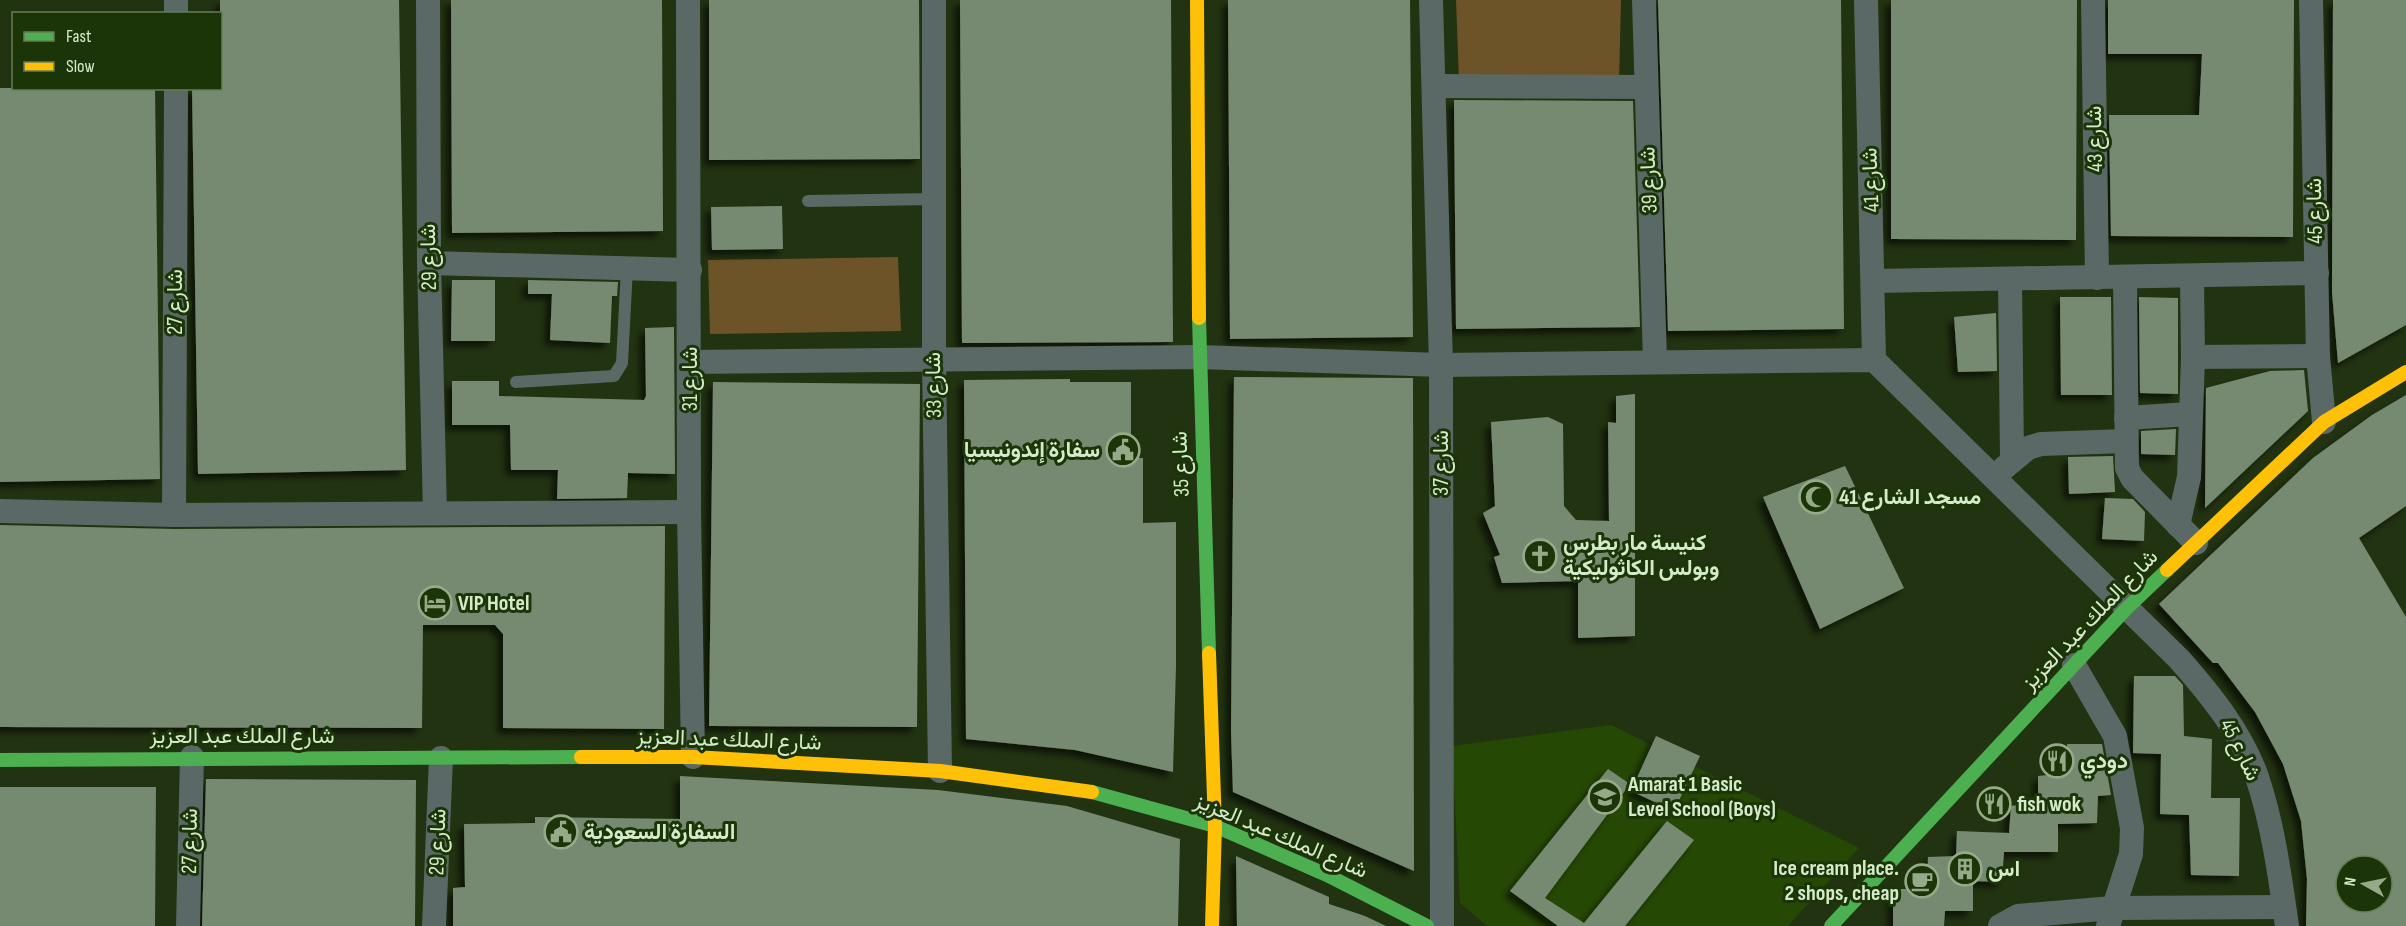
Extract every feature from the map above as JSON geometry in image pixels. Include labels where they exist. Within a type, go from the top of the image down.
[{"type":"street","name":"شارع 29","points":[[428,0],[429,263],[435,513]]},
{"type":"street","name":"شارع 31","points":[[688,0],[689,512],[693,757]]},
{"type":"street","name":"شارع 33","points":[[934,0],[934,360],[940,771]]},
{"type":"street","name":"شارع 35","points":[[1197,0],[1199,357],[1215,826],[1212,926]]},
{"type":"street","name":"شارع 37","points":[[1431,0],[1440,365],[1442,926]]},
{"type":"street","name":"شارع 39","points":[[1644,0],[1655,360]]},
{"type":"street","name":"شارع 41","points":[[1866,0],[1874,360]]},
{"type":"street","name":"شارع 43","points":[[2093,0],[2097,278]]},
{"type":"street","name":"شارع 45","points":[[2310,0],[2318,356],[2324,422]]},
{"type":"street","points":[[1434,86],[1647,87]]},
{"type":"street","name":"شارع 27","points":[[174,515],[176,90]]},
{"type":"street","points":[[429,263],[690,270]]},
{"type":"street","points":[[1873,281],[2317,273]]},
{"type":"street","points":[[2178,525],[2189,477],[2193,357],[2192,276]]},
{"type":"street","points":[[2125,278],[2127,468],[2132,478],[2196,543]]},
{"type":"street","points":[[2010,280],[2012,459]]},
{"type":"street","points":[[2193,357],[2318,356]]},
{"type":"street","points":[[690,362],[1199,357],[1440,365],[1655,360],[1874,360]]},
{"type":"street","name":"شارع 45","points":[[1874,360],[2179,659],[2209,693],[2245,751],[2259,788],[2285,917]]},
{"type":"street","name":"شارع الملك عبد العزيز","points":[[1831,926],[2126,609],[2324,422],[2406,372]]},
{"type":"street","points":[[1994,479],[2012,459],[2041,444],[2126,429],[2190,414]]},
{"type":"street","points":[[0,511],[174,515],[689,512]]},
{"type":"street","points":[[2074,665],[2115,736],[2132,828],[2131,854],[2111,917]]},
{"type":"street","name":"شارع 27","points":[[188,926],[192,757]]},
{"type":"street","name":"شارع الملك عبد العزيز","points":[[0,760],[192,757],[693,757],[940,771],[1077,788],[1215,826],[1327,875],[1427,926]]},
{"type":"street","name":"شارع 29","points":[[434,926],[441,758]]},
{"type":"street","points":[[2000,926],[2018,916],[2285,917]]},
{"type":"lane","points":[[808,201],[934,199]]},
{"type":"lane","points":[[516,382],[614,376],[622,363],[627,268]]},
{"type":"shaded area","points":[[1456,0],[1621,0],[1619,83],[1459,82]]},
{"type":"shaded area","points":[[898,257],[901,331],[710,334],[708,260]]},
{"type":"shaded area","name":"Amarat 1 Basic Level School (Boys)","points":[[1611,725],[1859,848],[1788,926],[1487,926],[1460,903],[1452,746]]},
{"type":"building","points":[[220,0],[399,0],[406,470],[198,474],[192,90],[222,90],[222,12],[220,12]]},
{"type":"building","points":[[451,0],[662,0],[663,231],[452,233]]},
{"type":"building","points":[[709,0],[919,0],[920,159],[709,160]]},
{"type":"building","points":[[960,0],[1171,0],[1173,342],[962,343]]},
{"type":"building","points":[[1228,0],[1410,0],[1413,337],[1230,339]]},
{"type":"building","points":[[1658,0],[1841,0],[1844,329],[1668,331]]},
{"type":"building","points":[[1891,0],[2077,0],[2076,240],[1891,239]]},
{"type":"building","points":[[2108,0],[2294,0],[2293,237],[2111,236],[2109,115],[2199,115],[2202,54],[2108,54]]},
{"type":"building","points":[[2333,0],[2406,0],[2406,325],[2338,363],[2332,292]]},
{"type":"building","points":[[0,88],[12,88],[12,90],[155,90],[160,479],[0,482]]},
{"type":"building","points":[[1454,100],[1633,101],[1640,327],[1456,329]]},
{"type":"building","points":[[782,206],[783,249],[712,250],[711,207]]},
{"type":"building","points":[[452,280],[495,280],[495,341],[451,341]]},
{"type":"building","points":[[528,280],[618,282],[617,296],[612,296],[610,343],[550,340],[552,294],[528,294]]},
{"type":"building","points":[[2060,297],[2111,297],[2112,395],[2061,395]]},
{"type":"building","points":[[2139,297],[2178,298],[2178,394],[2140,393]]},
{"type":"building","points":[[1996,313],[1997,371],[1958,372],[1954,317]]},
{"type":"building","points":[[674,327],[675,474],[628,473],[627,498],[557,499],[558,470],[511,470],[510,425],[452,425],[452,381],[499,381],[499,396],[644,400],[646,396],[645,328]]},
{"type":"building","points":[[2304,370],[2308,411],[2205,508],[2206,388],[2270,371]]},
{"type":"building","points":[[1234,377],[1413,378],[1414,871],[1233,792],[1231,731]]},
{"type":"building","points":[[1070,379],[1070,382],[1131,382],[1131,458],[1143,458],[1143,523],[1176,522],[1173,772],[1075,750],[966,739],[964,380]]},
{"type":"building","points":[[713,382],[920,384],[917,727],[709,726]]},
{"type":"building","points":[[1635,394],[1635,636],[1578,638],[1578,581],[1502,583],[1494,557],[1500,555],[1483,513],[1495,506],[1491,422],[1548,417],[1563,424],[1564,506],[1576,520],[1609,521],[1608,422],[1616,423],[1616,396]]},
{"type":"building","points":[[2406,395],[2406,506],[2359,538],[2406,617],[2406,926],[2306,926],[2307,879],[2301,821],[2283,764],[2255,712],[2218,663],[2213,663],[2159,604],[2313,458],[2372,415]]},
{"type":"building","points":[[2176,429],[2175,455],[2141,454],[2141,431]]},
{"type":"building","points":[[2113,456],[2115,492],[2069,494],[2068,457]]},
{"type":"building","points":[[1845,466],[1904,588],[1820,629],[1763,497]]},
{"type":"building","points":[[2105,498],[2133,499],[2145,512],[2144,541],[2102,539]]},
{"type":"building","points":[[0,525],[174,529],[665,526],[664,729],[503,728],[503,634],[495,625],[423,625],[422,728],[0,727]]},
{"type":"building","points":[[2134,676],[2175,676],[2183,685],[2184,736],[2212,739],[2211,798],[2240,798],[2239,876],[2191,875],[2189,815],[2160,814],[2161,754],[2133,753]]},
{"type":"building","points":[[1656,736],[1700,756],[1674,811],[1631,791]]},
{"type":"building","points":[[2067,744],[2102,744],[2111,795],[2098,796],[2097,823],[2058,824],[2058,852],[2004,852],[2002,882],[1973,881],[1973,911],[1945,911],[1944,926],[1893,926],[1893,889],[1927,889],[1928,857],[1956,856],[1957,831],[2009,833],[2011,806],[2038,802],[2038,776],[2068,773]]},
{"type":"building","points":[[1608,769],[1630,784],[1545,898],[1584,923],[1667,821],[1694,840],[1625,926],[1558,926],[1510,891]]},
{"type":"building","points":[[680,776],[938,790],[1067,806],[1180,839],[1178,926],[453,926],[453,888],[465,887],[464,824],[535,823],[535,817],[680,819]]},
{"type":"building","points":[[206,779],[416,780],[415,926],[202,926]]},
{"type":"building","points":[[0,787],[156,787],[155,926],[0,926]]},
{"type":"building","points":[[1236,856],[1329,897],[1329,904],[1386,926],[1237,926]]},
{"type":"traffic: fast","points":[[1199,318],[1209,653]]},
{"type":"traffic: fast","points":[[1831,926],[2126,609],[2167,570]]},
{"type":"traffic: fast","points":[[0,760],[581,757]]},
{"type":"traffic: fast","points":[[1092,792],[1215,826],[1327,875],[1427,926]]},
{"type":"traffic: slow","points":[[1197,0],[1199,318]]},
{"type":"traffic: slow","points":[[2167,570],[2324,422],[2406,372]]},
{"type":"traffic: slow","points":[[1209,653],[1215,826],[1212,926]]},
{"type":"traffic: slow","points":[[581,757],[693,757],[940,771],[1092,792]]},
{"type":"place","name":"سفارة إندونيسيا","points":[[1123,450]]},
{"type":"place","name":"مسجد الشارع 41","points":[[1816,497]]},
{"type":"place","name":"كنيسة مار بطرس وبولس الكاثوليكية","points":[[1540,556]]},
{"type":"place","name":"VIP Hotel","points":[[435,603]]},
{"type":"place","name":"دودي","points":[[2057,761]]},
{"type":"place","name":"Amarat 1 Basic Level School (Boys)","points":[[1605,797]]},
{"type":"place","name":"fish wok","points":[[1994,804]]},
{"type":"place","name":"السفارة السعودية","points":[[561,832]]},
{"type":"place","name":"اس","points":[[1965,869]]},
{"type":"place","name":"Ice cream place. 2 shops, cheap","points":[[1922,881]]}]
